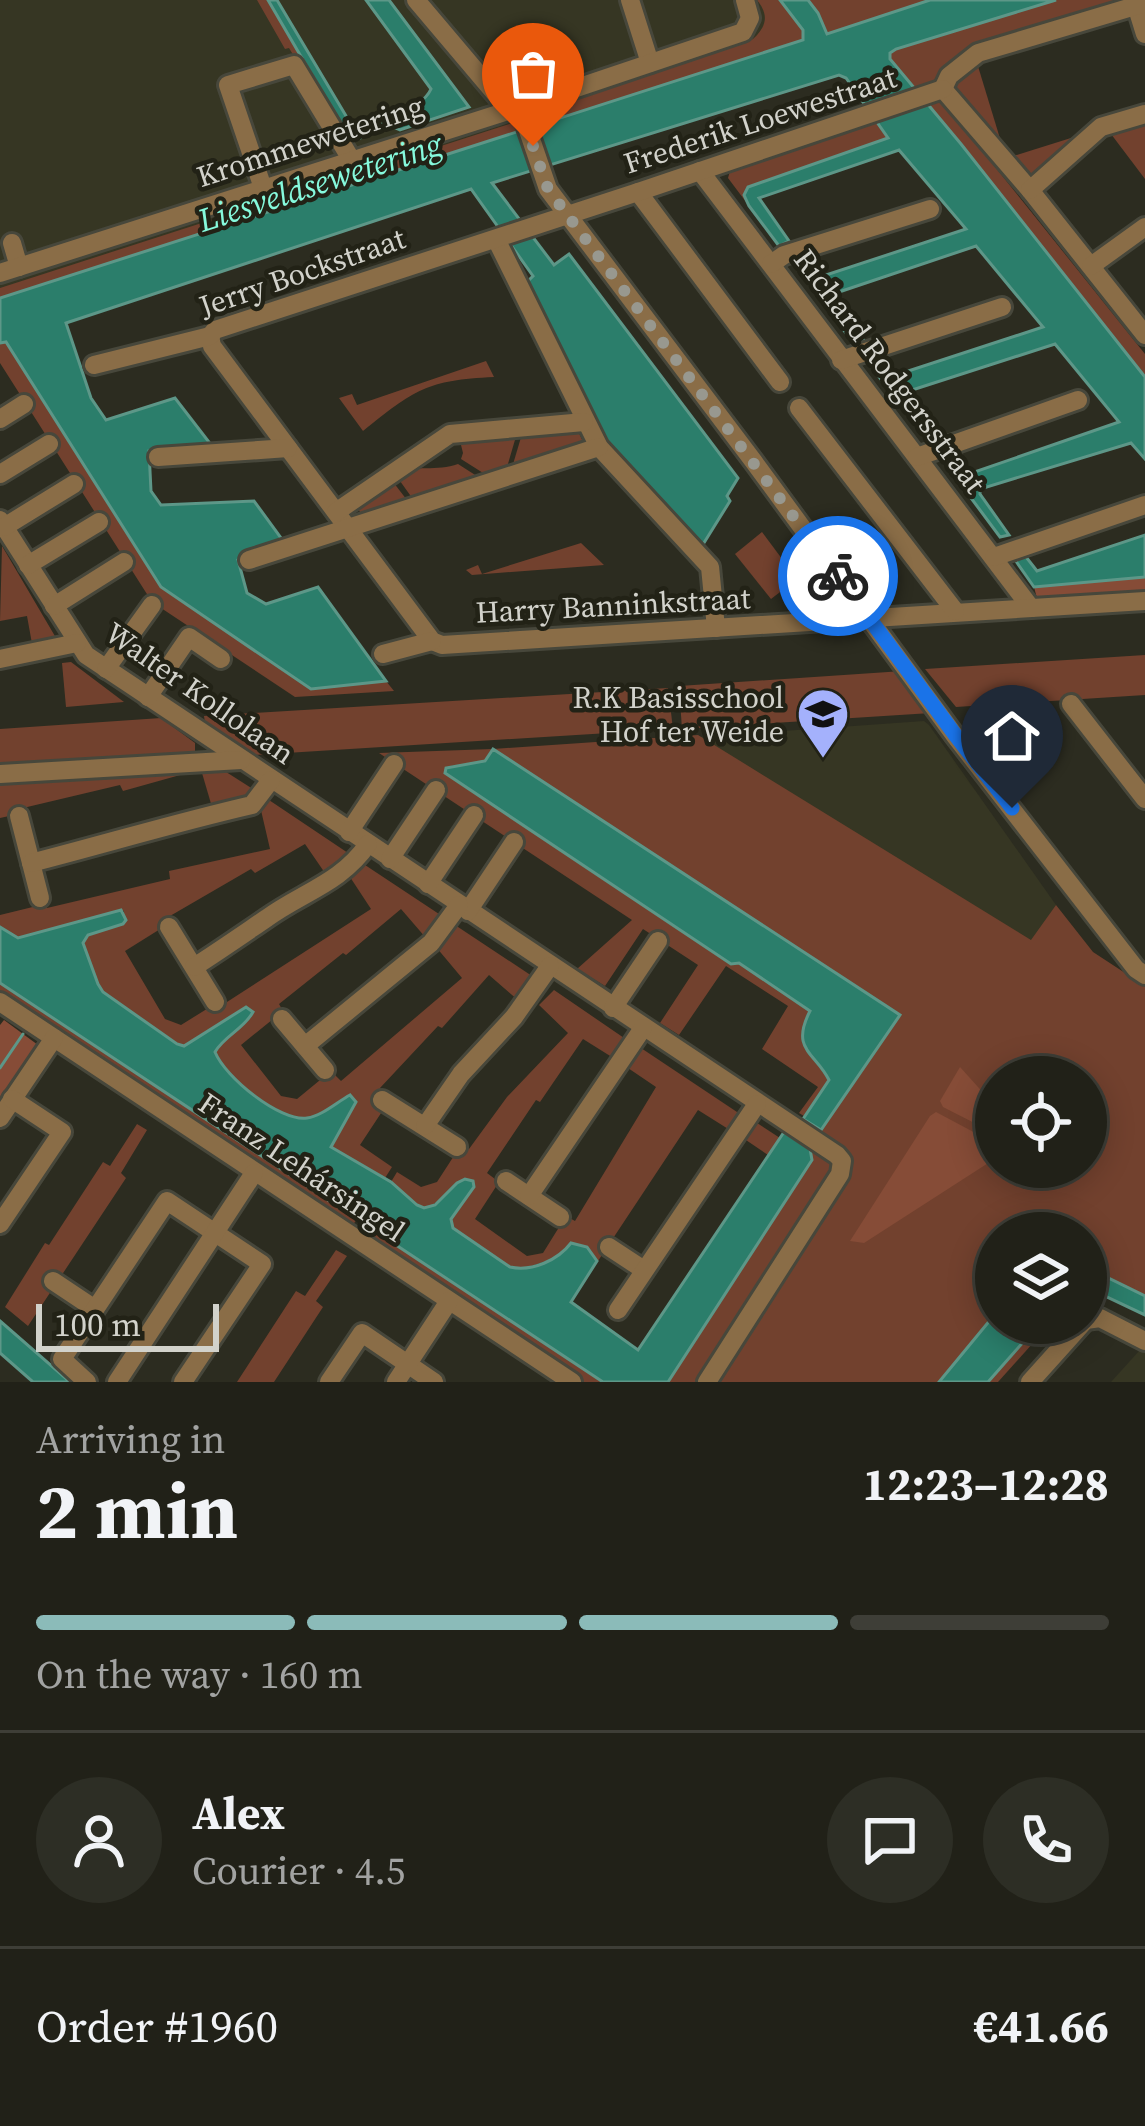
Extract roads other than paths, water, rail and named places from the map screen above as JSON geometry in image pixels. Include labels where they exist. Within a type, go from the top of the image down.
[{"type":"street","points":[[416,0],[518,113],[548,189],[940,715],[1145,975]]},
{"type":"street","points":[[630,0],[650,63]]},
{"type":"street","name":"Krommewetering","points":[[9,270],[193,202],[263,188],[438,124],[518,113],[743,32],[750,18],[745,0]]},
{"type":"street","points":[[1145,34],[1141,4],[978,53],[935,93],[1030,190],[1145,335]]},
{"type":"street","points":[[263,188],[228,85],[294,65],[350,159]]},
{"type":"street","name":"Frederik Loewestraat","points":[[526,228],[935,93]]},
{"type":"street","points":[[1030,190],[1101,127],[1145,114]]},
{"type":"street","name":"Richard Rodgersstraat","points":[[700,171],[1031,608]]},
{"type":"street","points":[[638,192],[780,382]]},
{"type":"street","points":[[771,264],[784,255],[930,209]]},
{"type":"street","points":[[1091,266],[1145,227]]},
{"type":"street","name":"Jerry Bockstraat","points":[[94,365],[210,336],[214,330],[526,228]]},
{"type":"street","points":[[500,238],[598,447],[710,567],[716,628]]},
{"type":"street","points":[[9,270],[12,243]]},
{"type":"street","points":[[842,360],[1003,307]]},
{"type":"street","points":[[210,336],[212,346],[432,641]]},
{"type":"street","points":[[916,457],[1078,400]]},
{"type":"street","points":[[0,419],[24,404]]},
{"type":"street","points":[[799,408],[955,611]]},
{"type":"street","points":[[343,520],[449,434],[584,422]]},
{"type":"street","points":[[0,474],[49,444]]},
{"type":"street","points":[[249,560],[343,520],[598,447]]},
{"type":"street","points":[[158,457],[288,448]]},
{"type":"street","points":[[3,530],[74,484]]},
{"type":"street","points":[[994,557],[1145,505]]},
{"type":"street","points":[[28,565],[99,522]]},
{"type":"street","name":"Walter Kollolaan","points":[[3,530],[86,656],[842,1161],[840,1174],[707,1382]]},
{"type":"street","points":[[53,606],[124,562]]},
{"type":"street","name":"Harry Banninkstraat","points":[[383,654],[432,641],[442,645],[1145,601]]},
{"type":"street","points":[[106,669],[152,605]]},
{"type":"street","points":[[148,697],[189,637],[221,659]]},
{"type":"street","points":[[0,659],[77,643]]},
{"type":"street","points":[[1071,704],[1137,773],[1145,800]]},
{"type":"street","points":[[0,774],[242,760]]},
{"type":"street","points":[[349,832],[394,764]]},
{"type":"street","points":[[31,863],[252,805],[271,780]]},
{"type":"street","points":[[390,859],[436,790]]},
{"type":"street","points":[[428,884],[474,815]]},
{"type":"street","points":[[20,816],[40,898]]},
{"type":"street","points":[[305,1046],[431,943],[514,842]]},
{"type":"street","points":[[194,967],[344,873],[368,844]]},
{"type":"street","points":[[169,927],[214,1002]]},
{"type":"street","points":[[613,1008],[658,941]]},
{"type":"street","points":[[425,1126],[461,1074],[514,1017],[550,966]]},
{"type":"street","name":"Franz Lehársingel","points":[[3,1011],[54,1038],[572,1382]]},
{"type":"street","points":[[282,1018],[325,1070]]},
{"type":"street","points":[[529,1196],[643,1028]]},
{"type":"street","points":[[0,1118],[54,1038]]},
{"type":"street","points":[[0,1224],[62,1132],[13,1099]]},
{"type":"street","points":[[382,1100],[457,1147]]},
{"type":"street","points":[[618,1310],[757,1104]]},
{"type":"street","points":[[116,1382],[254,1173]]},
{"type":"street","points":[[506,1181],[560,1217]]},
{"type":"street","points":[[88,1382],[62,1359],[166,1202],[262,1264],[183,1382]]},
{"type":"street","points":[[608,1246],[644,1270]]},
{"type":"street","points":[[53,1281],[95,1309]]},
{"type":"street","points":[[396,1382],[449,1301]]},
{"type":"street","points":[[1107,1322],[1145,1341]]},
{"type":"street","points":[[328,1382],[362,1333],[434,1382]]},
{"type":"street","points":[[1030,1382],[1064,1344]]},
{"type":"water","points":[[268,0],[277,0],[358,136],[380,129],[351,142]]},
{"type":"water","points":[[366,0],[389,0],[469,107],[400,130],[384,123],[417,104],[431,89]]},
{"type":"water","points":[[780,0],[808,0],[827,34],[930,0],[1056,0],[896,49],[890,59],[1145,377],[1145,459],[1131,443],[980,489],[1009,535],[1000,537],[945,463],[954,458],[966,475],[1119,422],[1055,344],[909,391],[907,396],[937,437],[930,443],[870,365],[879,359],[893,376],[1043,327],[976,246],[839,292],[836,302],[863,339],[854,344],[796,266],[804,261],[817,278],[966,229],[899,150],[759,198],[789,241],[779,246],[749,206],[744,195],[748,187],[888,138],[846,78],[839,75],[492,183],[554,265],[569,254],[738,478],[727,496],[730,501],[702,546],[604,437],[557,349],[528,281],[533,276],[471,189],[66,323],[91,398],[106,420],[175,398],[212,446],[149,451],[151,491],[161,505],[254,501],[284,542],[238,560],[247,593],[266,604],[318,587],[386,681],[311,689],[161,587],[6,342],[0,343],[0,298],[803,40],[803,30]]},
{"type":"water","points":[[1145,535],[1145,577],[1034,587],[1013,557],[1023,553],[1037,571]]},
{"type":"water","points":[[493,749],[900,1015],[821,1130],[803,1119],[829,1080],[804,1043],[810,1011],[739,963],[731,964],[445,773],[446,768],[485,761]]},
{"type":"water","points":[[121,910],[123,924],[88,935],[83,943],[103,992],[184,1046],[246,1007],[253,1012],[249,1018],[215,1052],[241,1085],[296,1117],[318,1115],[350,1095],[356,1102],[331,1147],[391,1182],[424,1208],[435,1205],[457,1183],[473,1181],[474,1187],[451,1219],[453,1228],[510,1267],[544,1263],[571,1243],[587,1247],[597,1261],[571,1302],[638,1350],[784,1132],[810,1149],[812,1160],[668,1382],[603,1382],[0,983],[0,927],[18,938]]},
{"type":"water","points":[[1107,1277],[1145,1296],[1145,1315],[1107,1297]]},
{"type":"water","points":[[0,1321],[70,1382],[33,1382],[0,1353]]},
{"type":"water","points":[[975,1338],[975,1344],[1021,1344],[988,1382],[939,1382]]},
{"type":"waterway","points":[[0,1068],[23,1034]]},
{"type":"place","name":"R.K Basisschool Hof ter Weide","points":[[823,760]]},
{"type":"water label","name":"Liesveldsewetering","points":[[320,182]]}]
